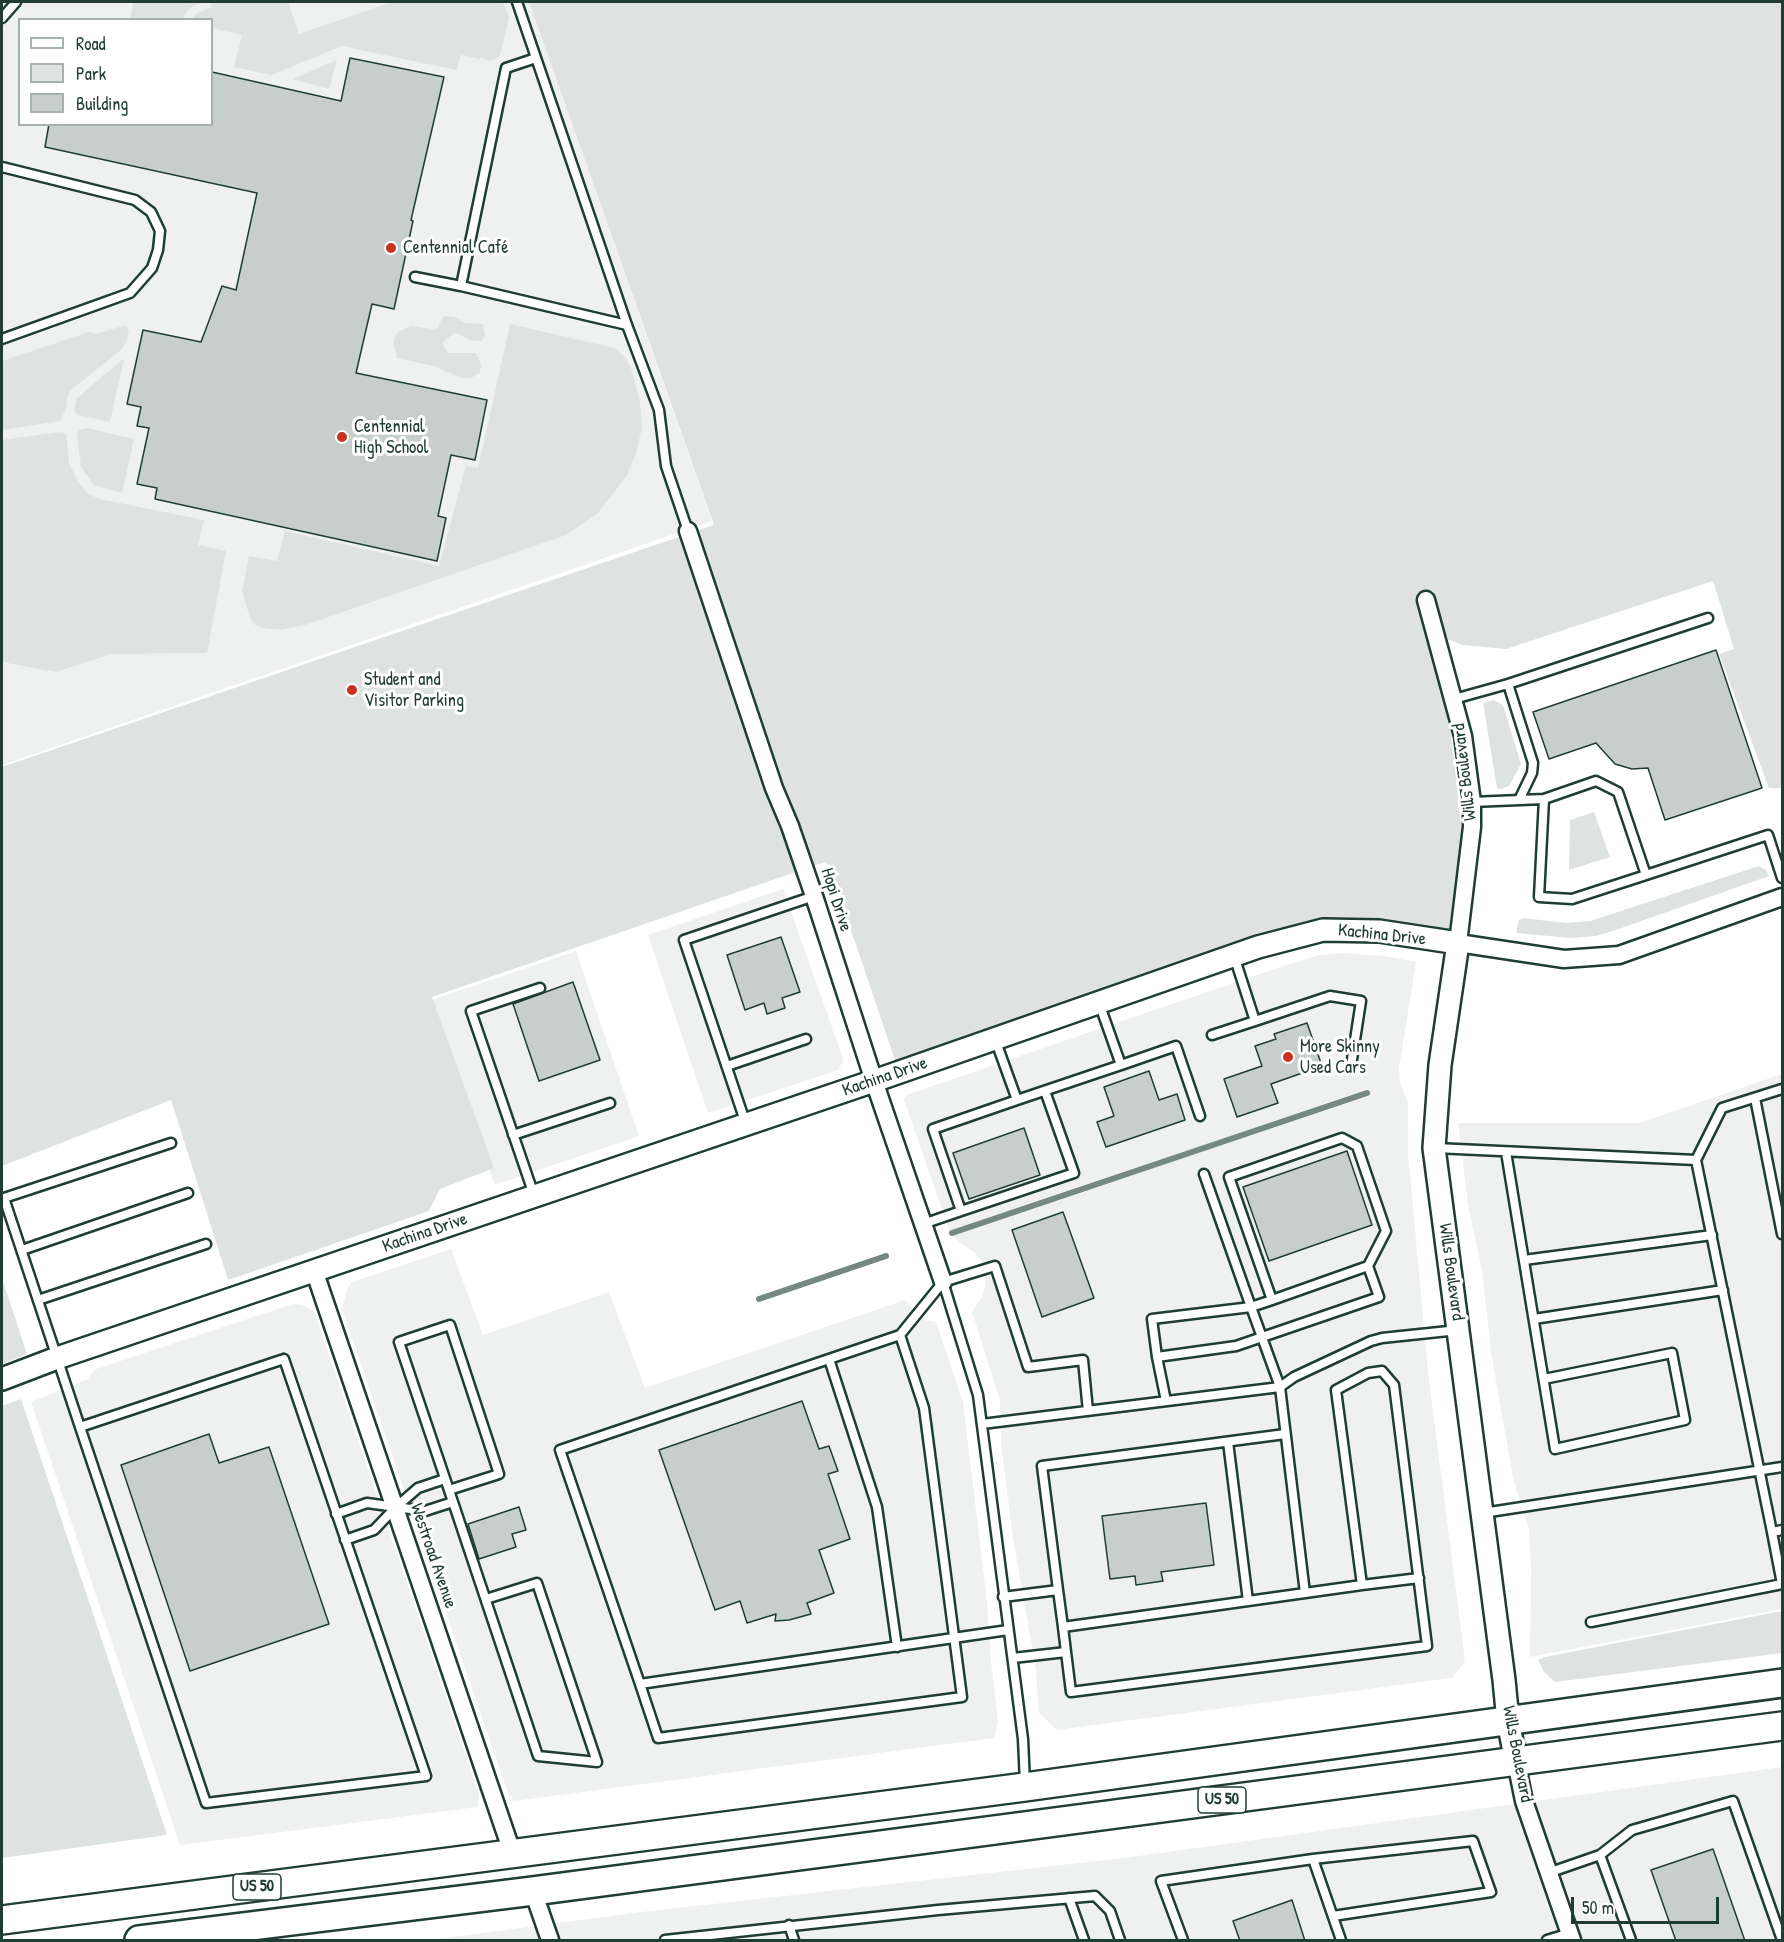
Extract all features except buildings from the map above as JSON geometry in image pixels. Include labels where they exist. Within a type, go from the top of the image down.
[{"type":"highway","name":"US 50","points":[[2,1920],[1025,1787],[1782,1683]]},
{"type":"highway","name":"US 50","points":[[138,1941],[1782,1726]]},
{"type":"street","name":"Hopi Drive","points":[[688,531],[774,788],[790,826],[814,896],[943,1282]]},
{"type":"street","name":"Wills Boulevard","points":[[1426,600],[1463,736],[1472,802],[1472,827],[1458,944],[1440,1065],[1434,1148],[1508,1721],[1524,1801],[1571,1937]]},
{"type":"street","name":"Kachina Drive","points":[[2,1379],[57,1358],[874,1081],[1233,956],[1323,930],[1379,931],[1564,959],[1618,956],[1782,897]]},
{"type":"street","name":"Westroad Avenue","points":[[314,1270],[513,1855]]},
{"type":"street","points":[[533,1891],[550,1941]]},
{"type":"lane","points":[[2,18],[16,2]]},
{"type":"lane","points":[[517,2],[627,325],[659,410],[666,466],[688,531]]},
{"type":"lane","points":[[461,286],[506,68],[536,58]]},
{"type":"lane","points":[[2,167],[135,200],[151,212],[160,231],[158,250],[152,268],[130,293],[2,339]]},
{"type":"lane","points":[[415,277],[627,325]]},
{"type":"lane","points":[[1454,699],[1508,684],[1708,618]]},
{"type":"lane","points":[[1508,684],[1533,763],[1532,773],[1519,800]]},
{"type":"lane","points":[[1472,802],[1544,799],[1596,781],[1618,792],[1646,875]]},
{"type":"lane","points":[[1544,799],[1539,897],[1572,899],[1768,835],[1782,878]]},
{"type":"lane","points":[[746,1124],[684,940],[814,896]]},
{"type":"lane","points":[[1233,956],[1255,1021]]},
{"type":"lane","points":[[534,1196],[471,1011],[540,988]]},
{"type":"lane","points":[[1212,1035],[1330,996],[1361,1001],[1351,1066]]},
{"type":"lane","points":[[1099,1003],[1121,1065]]},
{"type":"lane","points":[[995,1038],[1017,1100]]},
{"type":"lane","points":[[727,1066],[806,1039]]},
{"type":"lane","points":[[961,1211],[933,1129],[1176,1046],[1200,1116]]},
{"type":"lane","points":[[1591,1622],[1782,1584],[1696,1160],[1722,1108],[1782,1089]]},
{"type":"lane","points":[[923,1224],[1074,1173],[1045,1091]]},
{"type":"lane","points":[[1755,1098],[1782,1234]]},
{"type":"lane","points":[[513,1135],[610,1103]]},
{"type":"lane","points":[[1166,1401],[1156,1357],[1152,1319],[1251,1307],[1272,1300],[1368,1266],[1386,1231],[1357,1146],[1342,1138],[1229,1177],[1272,1300]]},
{"type":"lane","points":[[80,1427],[284,1359],[426,1776],[206,1803],[80,1427],[57,1358],[22,1250],[4,1198],[171,1143]]},
{"type":"lane","points":[[1434,1148],[1696,1160]]},
{"type":"lane","points":[[1506,1152],[1555,1449],[1685,1420],[1672,1353],[1544,1379]]},
{"type":"lane","points":[[1204,1174],[1280,1387],[1305,1593]]},
{"type":"lane","points":[[22,1250],[188,1193]]},
{"type":"lane","points":[[1524,1260],[1712,1235]]},
{"type":"lane","points":[[38,1300],[206,1244]]},
{"type":"lane","points":[[900,1335],[924,1408],[962,1697],[658,1738],[560,1450],[900,1335],[943,1282],[995,1266],[1028,1366],[1083,1360],[1088,1411]]},
{"type":"lane","points":[[1156,1357],[1236,1347],[1379,1297],[1368,1266]]},
{"type":"lane","points":[[943,1282],[978,1395],[1023,1739],[1025,1787]]},
{"type":"lane","points":[[1534,1319],[1723,1290]]},
{"type":"lane","points":[[449,1490],[499,1474],[450,1325],[399,1341],[538,1756],[597,1762],[537,1583],[486,1599]]},
{"type":"lane","points":[[982,1424],[1280,1387],[1294,1377],[1371,1341],[1458,1330]]},
{"type":"lane","points":[[829,1359],[877,1506],[897,1647]]},
{"type":"lane","points":[[1285,1434],[1042,1466],[1071,1692],[1427,1646],[1394,1385],[1382,1371],[1376,1371],[1336,1390],[1362,1585]]},
{"type":"lane","points":[[1227,1442],[1248,1601]]},
{"type":"lane","points":[[1482,1513],[1782,1467]]},
{"type":"lane","points":[[345,1540],[374,1530],[418,1488],[445,1479]]},
{"type":"lane","points":[[336,1514],[367,1503],[425,1511],[453,1502]]},
{"type":"lane","points":[[1772,1532],[1782,1530]]},
{"type":"lane","points":[[1063,1627],[1419,1578]]},
{"type":"lane","points":[[1003,1597],[1058,1590]]},
{"type":"lane","points":[[640,1684],[1008,1630]]},
{"type":"lane","points":[[1013,1658],[1066,1652]]},
{"type":"lane","points":[[1548,1873],[1600,1855],[1632,1830],[1733,1801],[1782,1940]]},
{"type":"lane","points":[[1183,1941],[1161,1881],[1313,1859],[1473,1841],[1491,1892],[1333,1916]]},
{"type":"lane","points":[[1600,1855],[1630,1941]]},
{"type":"lane","points":[[1313,1859],[1341,1941]]},
{"type":"lane","points":[[664,1941],[789,1925],[1095,1896],[1110,1911],[1120,1941]]},
{"type":"lane","points":[[1069,1898],[1084,1941]]},
{"type":"lane","points":[[789,1925],[794,1941]]},
{"type":"lane","points":[[1547,1941],[1571,1937]]},
{"type":"shaded area","name":"Centennial High School","points":[[2,2],[529,2],[712,521],[2,765]]},
{"type":"shaded area","points":[[783,889],[843,1058],[842,1063],[838,1070],[708,1113],[648,935]]},
{"type":"shaded area","points":[[576,951],[639,1136],[495,1185],[432,1000]]},
{"type":"shaded area","points":[[1340,953],[1385,956],[1416,962],[1399,1069],[1400,1083],[1408,1103],[1408,1152],[1428,1372],[1465,1661],[1452,1678],[1057,1730],[1039,1713],[1036,1670],[1013,1538],[1001,1443],[1000,1400],[972,1312],[982,1297],[985,1275],[981,1261],[975,1253],[954,1238],[949,1229],[904,1100],[906,1095],[1289,964],[1320,955]]},
{"type":"shaded area","points":[[1782,1074],[1782,1609],[1530,1657],[1529,1530],[1513,1478],[1491,1352],[1482,1271],[1468,1204],[1458,1123],[1639,1123]]},
{"type":"shaded area","points":[[451,1249],[483,1335],[609,1292],[645,1388],[905,1300],[925,1320],[936,1322],[963,1402],[987,1602],[998,1722],[994,1738],[514,1801],[508,1793],[342,1309],[347,1289],[352,1282]]},
{"type":"shaded area","points":[[293,1304],[305,1306],[314,1311],[479,1794],[478,1807],[180,1845],[31,1402],[88,1379],[96,1369]]},
{"type":"shaded area","points":[[1782,1767],[1782,1940],[429,1940],[641,1912],[1124,1858]]},
{"type":"green space","points":[[133,2],[205,2],[193,6],[184,18],[130,18]]},
{"type":"green space","points":[[210,2],[288,2],[299,34],[392,2],[503,2],[509,17],[500,56],[497,59],[487,61],[481,57],[480,59],[461,55],[456,70],[342,46],[271,75],[234,67],[242,35],[213,28],[213,18],[193,18],[197,13],[212,7]]},
{"type":"green space","points":[[529,2],[1782,2],[1782,790],[1769,788],[1719,654],[1734,649],[1713,581],[1506,649],[1463,645],[1442,637],[1429,645],[1449,715],[1465,861],[1452,934],[1340,931],[897,1066],[833,877],[840,874],[825,862],[432,997],[494,1168],[440,1189],[429,1211],[228,1280],[171,1100],[2,1166],[2,767],[714,525]]},
{"type":"green space","points":[[337,60],[329,89],[292,79]]},
{"type":"green space","points":[[443,316],[454,317],[466,323],[483,324],[485,335],[482,341],[470,340],[454,333],[443,342],[449,353],[476,353],[481,365],[480,373],[471,378],[462,378],[433,366],[397,358],[394,339],[398,332],[411,326],[438,328]]},
{"type":"green space","points":[[510,324],[614,348],[624,356],[631,368],[640,402],[642,427],[636,454],[626,477],[598,513],[566,535],[305,625],[281,630],[255,625],[250,618],[242,591],[249,556],[277,561],[285,531],[439,566],[466,466],[478,468]]},
{"type":"green space","points":[[126,325],[129,332],[122,349],[71,390],[60,421],[2,430],[2,361],[89,332],[96,334]]},
{"type":"green space","points":[[124,358],[110,422],[78,415],[74,410],[76,399]]},
{"type":"green space","points":[[87,428],[134,439],[122,493],[94,485],[81,467],[77,434],[79,430]]},
{"type":"green space","points":[[60,432],[66,434],[69,463],[79,483],[88,494],[100,499],[204,520],[198,545],[226,551],[207,653],[112,654],[56,672],[2,662],[2,440]]},
{"type":"green space","points":[[1494,700],[1503,705],[1521,764],[1509,786],[1501,789],[1497,788],[1483,703]]},
{"type":"green space","points":[[1594,812],[1610,857],[1569,870],[1570,820]]},
{"type":"green space","points":[[1759,866],[1766,870],[1769,876],[1596,936],[1571,938],[1516,933],[1519,920],[1523,918],[1566,923],[1590,921]]},
{"type":"green space","points":[[2,1278],[27,1354],[2,1364]]},
{"type":"green space","points":[[21,1399],[167,1835],[2,1858],[2,1406]]},
{"type":"green space","points":[[1782,1611],[1782,1653],[1555,1682],[1544,1672],[1538,1660],[1545,1657]]},
{"type":"waterway","points":[[952,1233],[1367,1093]]},
{"type":"waterway","points":[[759,1299],[886,1256]]},
{"type":"place","name":"Centennial Café","points":[[391,248]]},
{"type":"place","name":"Centennial High School","points":[[342,437]]},
{"type":"place","name":"Student and Visitor Parking","points":[[352,690]]},
{"type":"place","name":"More Skinny Used Cars","points":[[1288,1057]]}]
